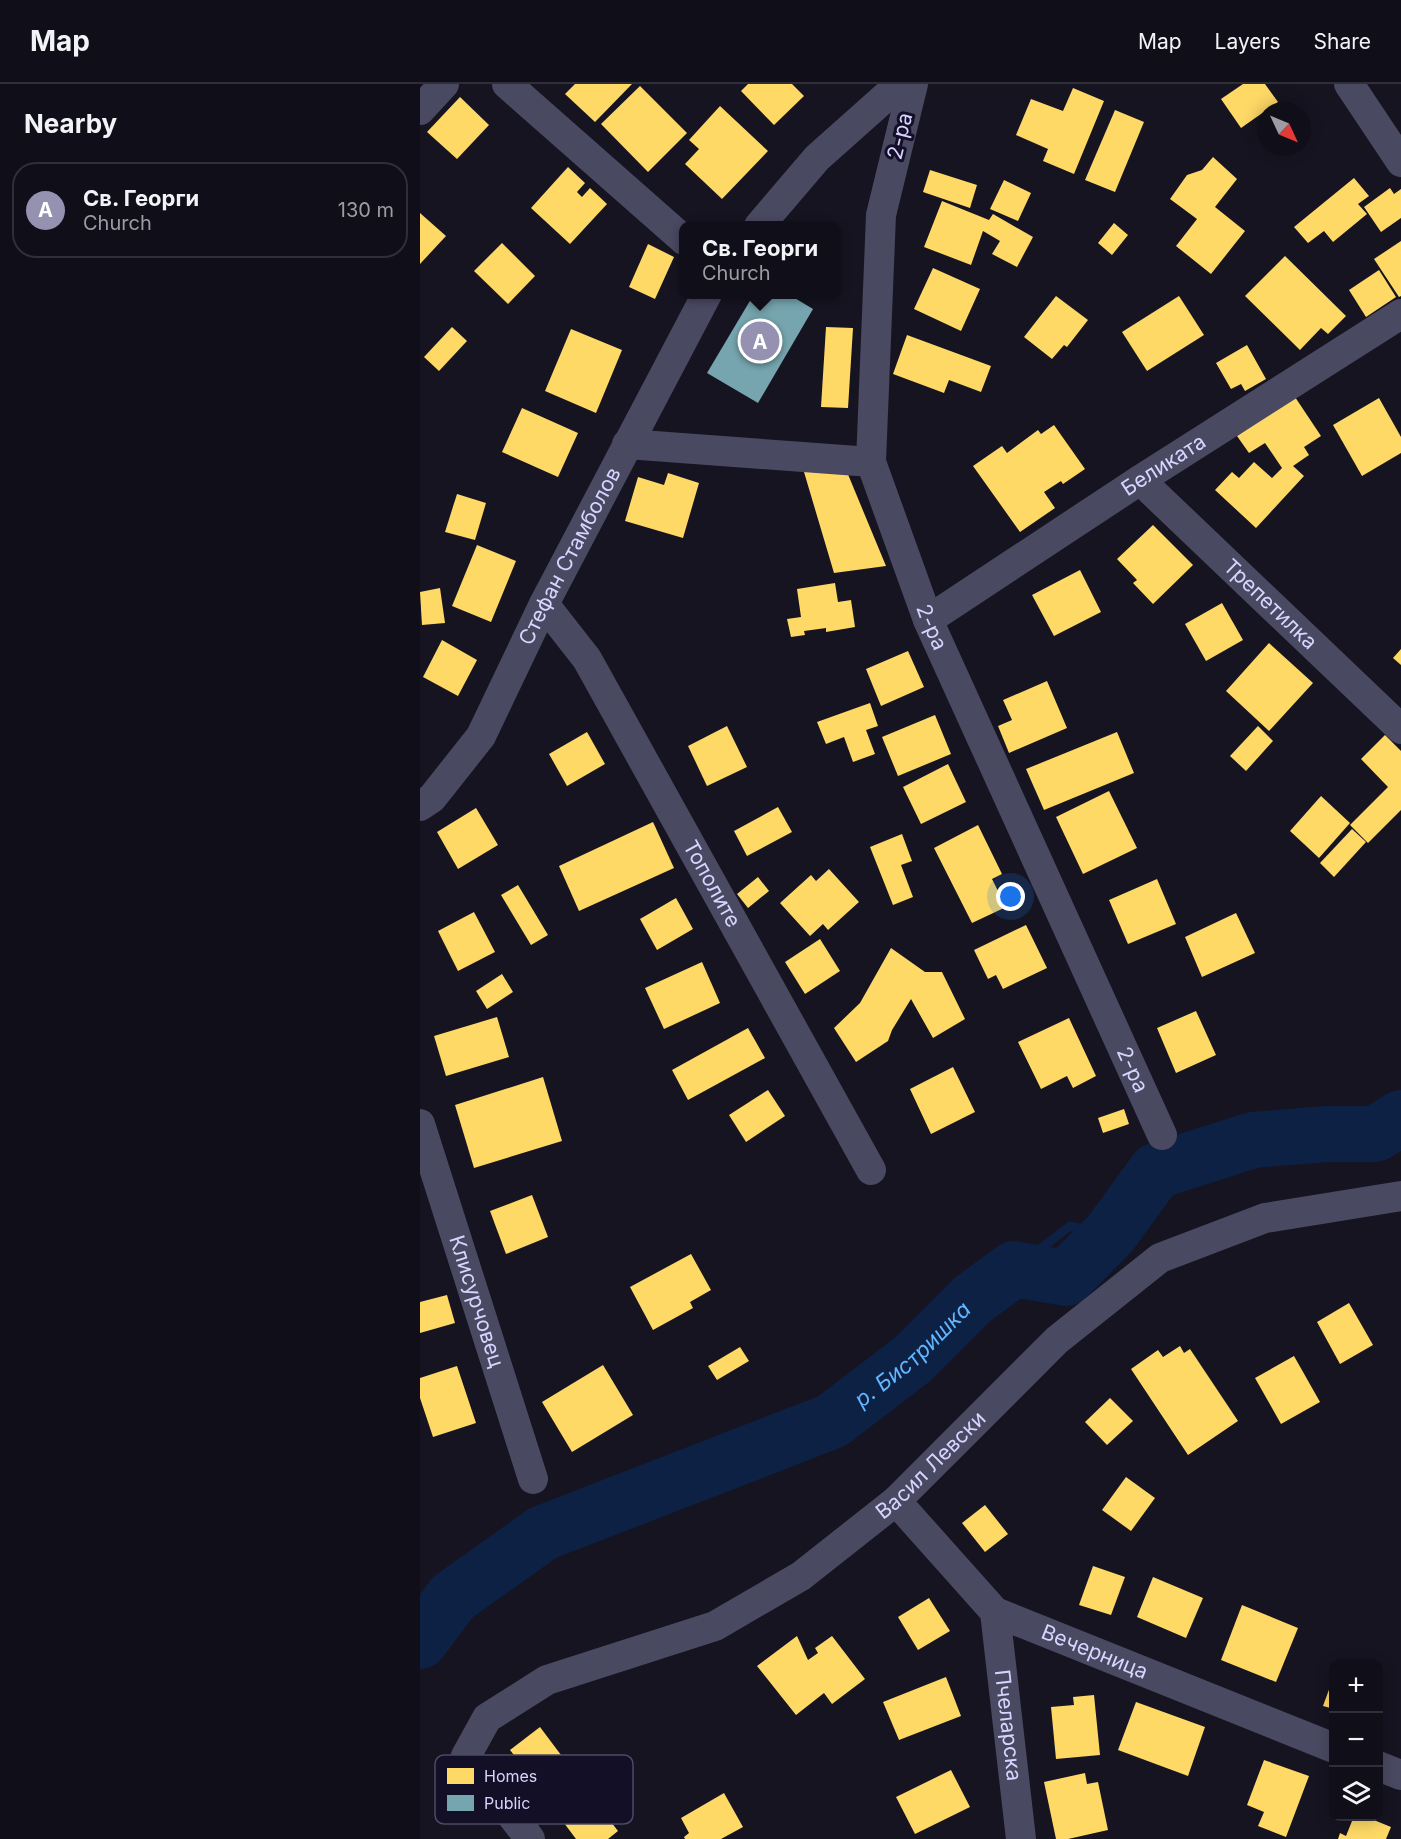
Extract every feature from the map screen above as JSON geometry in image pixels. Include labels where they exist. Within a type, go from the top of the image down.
[{"type":"street","points":[[420,110],[444,84]]},
{"type":"street","points":[[507,84],[679,236]]},
{"type":"street","points":[[762,221],[817,158],[900,84]]},
{"type":"street","name":"2-ра","points":[[913,84],[881,215],[871,462],[928,620],[1162,1135]]},
{"type":"street","points":[[1349,84],[1401,162]]},
{"type":"street","name":"Стефан Стамболов","points":[[420,806],[432,798],[481,736],[544,604],[704,299]]},
{"type":"street","name":"Беликата","points":[[928,620],[1140,480],[1401,314]]},
{"type":"street","points":[[627,444],[871,462]]},
{"type":"street","name":"Трепетилка","points":[[1140,480],[1401,729]]},
{"type":"street","name":"Тополите","points":[[544,604],[587,659],[871,1170]]},
{"type":"street","name":"Клисурчовец","points":[[420,1124],[533,1479]]},
{"type":"street","name":"Васил Левски","points":[[467,1755],[487,1718],[547,1680],[715,1626],[801,1576],[896,1501],[1057,1340],[1160,1258],[1265,1218],[1401,1196]]},
{"type":"street","name":"Вечерница","points":[[896,1501],[995,1612],[1329,1746]]},
{"type":"street","name":"Пчеларска","points":[[995,1612],[1021,1839]]},
{"type":"street","points":[[1381,1767],[1401,1775]]},
{"type":"street","name":"Васил Левски","points":[[518,1824],[530,1839]]},
{"type":"building: Homes","points":[[575,84],[632,84],[595,122],[565,94]]},
{"type":"building: Homes","points":[[748,84],[792,84],[804,96],[774,125],[741,91]]},
{"type":"building: Homes","points":[[1243,84],[1265,84],[1278,102],[1257,102],[1257,117],[1241,128],[1221,99]]},
{"type":"building: Homes","points":[[640,86],[687,133],[648,172],[601,124]]},
{"type":"building: Homes","points":[[1073,88],[1104,101],[1074,174],[1043,161],[1048,149],[1016,135],[1031,99],[1063,111]]},
{"type":"building: Homes","points":[[460,97],[489,125],[457,159],[427,132]]},
{"type":"building: Homes","points":[[720,106],[768,151],[722,199],[685,164],[699,149],[689,140]]},
{"type":"building: Homes","points":[[1115,110],[1144,122],[1115,192],[1085,180]]},
{"type":"building: Homes","points":[[1213,157],[1237,179],[1215,207],[1245,231],[1211,274],[1176,246],[1197,219],[1170,199],[1187,175],[1202,170]]},
{"type":"building: Homes","points":[[568,167],[585,183],[577,192],[582,197],[590,188],[607,204],[570,244],[531,208]]},
{"type":"building: Homes","points":[[930,170],[977,185],[970,208],[923,192]]},
{"type":"building: Homes","points":[[1354,178],[1369,196],[1358,204],[1367,214],[1333,242],[1324,231],[1308,243],[1294,227]]},
{"type":"building: Homes","points":[[1004,180],[1031,193],[1018,221],[990,209]]},
{"type":"building: Homes","points":[[1390,188],[1394,194],[1401,189],[1401,218],[1381,232],[1364,207]]},
{"type":"building: Homes","points":[[942,201],[989,220],[993,214],[1033,237],[1017,267],[992,254],[1000,241],[983,231],[971,265],[924,247]]},
{"type":"building: Homes","points":[[420,213],[446,236],[420,264]]},
{"type":"building: Homes","points":[[1114,223],[1128,235],[1112,255],[1098,243]]},
{"type":"building: Homes","points":[[1401,241],[1401,296],[1399,297],[1374,259]]},
{"type":"building: Homes","points":[[502,243],[535,276],[508,304],[474,271]]},
{"type":"building: Homes","points":[[648,244],[674,257],[655,299],[629,287]]},
{"type":"building: Homes","points":[[1285,256],[1346,316],[1328,334],[1321,328],[1300,350],[1245,296]]},
{"type":"building: Homes","points":[[933,268],[980,289],[961,331],[914,309]]},
{"type":"building: Homes","points":[[1379,270],[1396,297],[1366,317],[1349,290]]},
{"type":"building: Homes","points":[[1056,296],[1088,320],[1067,347],[1064,345],[1052,359],[1024,337]]},
{"type":"building: Homes","points":[[1179,296],[1204,335],[1147,371],[1122,332]]},
{"type":"building: Homes","points":[[452,327],[467,341],[439,371],[424,357]]},
{"type":"building: Homes","points":[[826,327],[853,328],[848,408],[821,407]]},
{"type":"building: Homes","points":[[571,329],[622,350],[596,413],[545,391]]},
{"type":"building: Homes","points":[[907,335],[991,366],[981,392],[949,380],[944,393],[893,374]]},
{"type":"building: Homes","points":[[1247,345],[1266,379],[1245,391],[1241,384],[1231,389],[1216,363]]},
{"type":"building: Homes","points":[[1295,397],[1321,436],[1304,447],[1309,455],[1293,466],[1304,476],[1256,528],[1215,490],[1232,472],[1239,478],[1254,462],[1272,478],[1282,468],[1265,443],[1249,453],[1237,436]]},
{"type":"building: Homes","points":[[1379,398],[1401,437],[1401,453],[1362,476],[1333,425]]},
{"type":"building: Homes","points":[[522,408],[578,433],[558,477],[502,452]]},
{"type":"building: Homes","points":[[1054,425],[1085,469],[1063,484],[1061,481],[1044,492],[1055,508],[1020,532],[973,466],[1002,446],[1007,453],[1038,430],[1041,434]]},
{"type":"building: Homes","points":[[804,472],[847,472],[886,566],[834,573]]},
{"type":"building: Homes","points":[[668,473],[699,483],[683,538],[625,521],[638,477],[664,485]]},
{"type":"building: Homes","points":[[457,494],[486,503],[475,540],[445,532]]},
{"type":"building: Homes","points":[[1153,525],[1193,565],[1153,604],[1133,583],[1137,580],[1117,559]]},
{"type":"building: Homes","points":[[477,545],[516,561],[491,622],[452,606]]},
{"type":"building: Homes","points":[[1080,570],[1101,612],[1054,636],[1032,595]]},
{"type":"building: Homes","points":[[835,583],[838,602],[851,600],[855,627],[826,632],[826,628],[804,631],[805,635],[791,637],[787,619],[801,617],[797,589]]},
{"type":"building: Homes","points":[[440,588],[445,623],[422,625],[420,592]]},
{"type":"building: Homes","points":[[1222,603],[1243,640],[1206,661],[1185,624]]},
{"type":"building: Homes","points":[[442,640],[477,660],[458,696],[423,677]]},
{"type":"building: Homes","points":[[1269,643],[1313,683],[1269,731],[1226,691]]},
{"type":"building: Homes","points":[[1401,649],[1401,665],[1393,658]]},
{"type":"building: Homes","points":[[908,651],[924,687],[881,706],[866,669]]},
{"type":"building: Homes","points":[[1047,681],[1067,728],[1009,753],[998,726],[1012,720],[1003,700]]},
{"type":"building: Homes","points":[[870,703],[878,726],[866,730],[875,754],[853,762],[844,737],[826,744],[817,722]]},
{"type":"building: Homes","points":[[935,715],[951,754],[898,776],[882,737]]},
{"type":"building: Homes","points":[[727,726],[747,767],[707,786],[688,746]]},
{"type":"building: Homes","points":[[1258,726],[1273,741],[1246,771],[1230,756]]},
{"type":"building: Homes","points":[[587,732],[605,764],[567,786],[549,754]]},
{"type":"building: Homes","points":[[1117,732],[1134,773],[1044,810],[1026,769]]},
{"type":"building: Homes","points":[[1385,735],[1401,751],[1401,810],[1368,843],[1350,825],[1388,787],[1361,759]]},
{"type":"building: Homes","points":[[948,764],[966,802],[921,824],[903,787]]},
{"type":"building: Homes","points":[[1109,791],[1137,848],[1083,874],[1056,817]]},
{"type":"building: Homes","points":[[1321,796],[1350,823],[1319,858],[1290,831]]},
{"type":"building: Homes","points":[[778,807],[792,832],[747,856],[734,831]]},
{"type":"building: Homes","points":[[476,808],[498,845],[458,869],[437,832]]},
{"type":"building: Homes","points":[[653,822],[674,868],[579,911],[559,866]]},
{"type":"building: Homes","points":[[978,825],[1002,874],[992,879],[1006,907],[972,923],[934,848]]},
{"type":"building: Homes","points":[[1352,829],[1366,842],[1334,877],[1320,863]]},
{"type":"building: Homes","points":[[902,834],[912,861],[901,865],[913,897],[893,905],[870,847]]},
{"type":"building: Homes","points":[[829,869],[859,902],[828,930],[823,924],[810,936],[780,903],[811,875],[816,881]]},
{"type":"building: Homes","points":[[758,877],[769,891],[748,908],[737,894]]},
{"type":"building: Homes","points":[[1157,879],[1176,924],[1128,944],[1109,900]]},
{"type":"building: Homes","points":[[518,885],[548,935],[531,945],[501,895]]},
{"type":"building: Homes","points":[[676,898],[693,929],[657,950],[640,919]]},
{"type":"building: Homes","points":[[474,912],[495,952],[458,971],[438,931]]},
{"type":"building: Homes","points":[[1236,913],[1255,953],[1202,977],[1185,937]]},
{"type":"building: Homes","points":[[1026,925],[1047,968],[1003,989],[996,975],[988,979],[974,950]]},
{"type":"building: Homes","points":[[820,939],[840,971],[805,994],[785,962]]},
{"type":"building: Homes","points":[[891,948],[925,972],[942,972],[965,1019],[933,1038],[911,999],[888,1041],[856,1062],[834,1028],[860,1003]]},
{"type":"building: Homes","points":[[702,962],[720,1003],[664,1029],[645,988]]},
{"type":"building: Homes","points":[[502,974],[513,992],[487,1009],[476,991]]},
{"type":"building: Homes","points":[[1196,1011],[1216,1055],[1176,1073],[1157,1028]]},
{"type":"building: Homes","points":[[497,1017],[509,1057],[446,1076],[434,1036]]},
{"type":"building: Homes","points":[[1069,1018],[1096,1076],[1073,1088],[1067,1076],[1041,1089],[1018,1042]]},
{"type":"building: Homes","points":[[748,1028],[765,1058],[688,1100],[672,1070]]},
{"type":"building: Homes","points":[[953,1067],[975,1112],[931,1134],[910,1089]]},
{"type":"building: Homes","points":[[543,1077],[562,1141],[474,1168],[455,1105]]},
{"type":"building: Homes","points":[[768,1090],[785,1116],[746,1142],[729,1115]]},
{"type":"building: Homes","points":[[1124,1109],[1129,1124],[1103,1133],[1098,1118]]},
{"type":"building: Homes","points":[[532,1195],[548,1237],[506,1254],[490,1211]]},
{"type":"building: Homes","points":[[691,1254],[711,1290],[690,1302],[693,1308],[653,1330],[630,1287]]},
{"type":"building: Homes","points":[[447,1295],[455,1323],[420,1333],[420,1302]]},
{"type":"building: Homes","points":[[1349,1303],[1373,1345],[1340,1364],[1317,1322]]},
{"type":"building: Homes","points":[[1180,1346],[1184,1353],[1190,1349],[1238,1421],[1188,1455],[1131,1369],[1158,1350],[1163,1357]]},
{"type":"building: Homes","points":[[740,1347],[749,1361],[717,1380],[708,1366]]},
{"type":"building: Homes","points":[[1294,1356],[1320,1402],[1281,1424],[1255,1378]]},
{"type":"building: Homes","points":[[603,1365],[633,1415],[572,1452],[542,1402]]},
{"type":"building: Homes","points":[[457,1366],[476,1423],[433,1437],[420,1398],[420,1378]]},
{"type":"building: Homes","points":[[1110,1398],[1133,1421],[1107,1445],[1085,1422]]},
{"type":"building: Homes","points":[[1126,1477],[1155,1498],[1131,1531],[1102,1510]]},
{"type":"building: Homes","points":[[985,1505],[1008,1534],[985,1552],[962,1523]]},
{"type":"building: Homes","points":[[1093,1566],[1125,1577],[1111,1615],[1079,1605]]},
{"type":"building: Homes","points":[[1153,1577],[1203,1598],[1186,1638],[1137,1617]]},
{"type":"building: Homes","points":[[929,1598],[950,1631],[918,1650],[898,1617]]},
{"type":"building: Homes","points":[[1242,1605],[1298,1628],[1276,1682],[1221,1660]]},
{"type":"building: Homes","points":[[797,1636],[808,1660],[818,1653],[815,1648],[832,1636],[865,1679],[832,1704],[824,1693],[796,1715],[757,1666]]},
{"type":"building: Homes","points":[[946,1677],[961,1716],[899,1740],[883,1702]]},
{"type":"building: Homes","points":[[1329,1690],[1329,1708],[1323,1706]]},
{"type":"building: Homes","points":[[1094,1695],[1100,1755],[1056,1759],[1051,1707],[1074,1705],[1073,1697]]},
{"type":"building: Homes","points":[[1136,1702],[1205,1727],[1188,1776],[1118,1750]]},
{"type":"building: Homes","points":[[540,1727],[561,1755],[514,1755],[510,1750]]},
{"type":"building: Homes","points":[[1264,1760],[1309,1776],[1286,1837],[1258,1826],[1264,1812],[1247,1805]]},
{"type":"building: Homes","points":[[951,1770],[970,1807],[915,1834],[896,1797]]},
{"type":"building: Homes","points":[[1085,1773],[1087,1784],[1098,1782],[1108,1830],[1068,1839],[1056,1839],[1044,1782]]},
{"type":"building: Homes","points":[[724,1793],[743,1827],[721,1839],[685,1839],[684,1837],[689,1833],[681,1818]]},
{"type":"building: Homes","points":[[1352,1821],[1376,1821],[1391,1827],[1386,1839],[1338,1839],[1340,1833],[1346,1836]]},
{"type":"building: Homes","points":[[565,1824],[613,1824],[618,1831],[608,1839],[576,1839]]},
{"type":"building: Public","points":[[751,299],[796,299],[813,309],[758,403],[707,373]]},
{"type":"waterway","name":"р. Бистришка","points":[[420,1641],[453,1597],[543,1533],[832,1421],[913,1359],[973,1299],[1014,1269],[1066,1278],[1110,1234],[1156,1171],[1253,1140],[1327,1134],[1375,1134],[1401,1118]]},
{"type":"waterway","points":[[1014,1269],[1070,1226],[1110,1234]]},
{"type":"place","name":"Св. Георги","points":[[760,341]]}]
